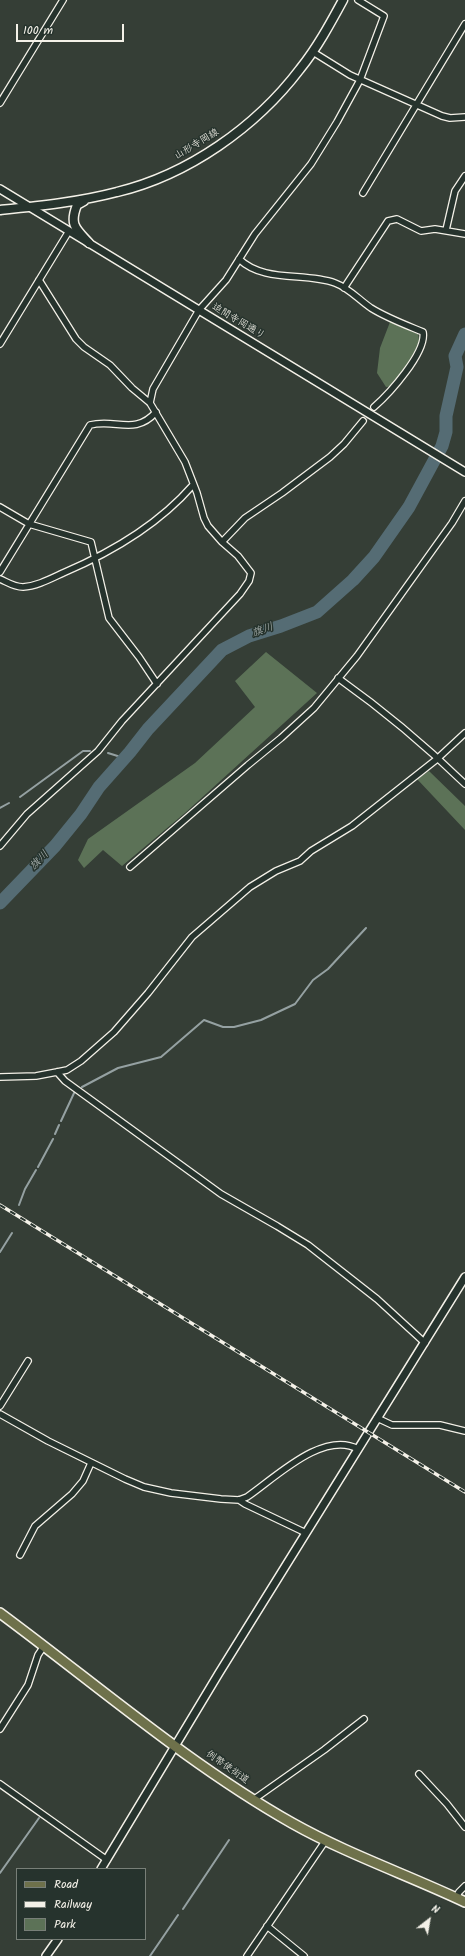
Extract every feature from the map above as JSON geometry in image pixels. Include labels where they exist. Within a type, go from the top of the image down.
[{"type":"main road","name":"山形寺岡線","points":[[0,210],[87,199],[118,192],[149,182],[204,155],[256,116],[284,89],[313,52],[344,0]]},
{"type":"main road","points":[[87,199],[77,205],[73,221],[75,228],[89,243]]},
{"type":"main road","name":"例幣使街道","points":[[0,1613],[175,1745],[253,1800],[297,1826],[326,1840],[465,1902]]},
{"type":"street","points":[[0,103],[64,0]]},
{"type":"street","points":[[150,403],[153,389],[200,310],[226,280],[272,210],[312,164],[345,110],[360,80],[384,16],[358,0]]},
{"type":"street","points":[[363,193],[465,24]]},
{"type":"street","points":[[313,52],[360,80],[368,82],[446,117],[465,117]]},
{"type":"street","points":[[446,230],[455,191],[465,176]]},
{"type":"street","name":"迫間寺岡通り","points":[[0,189],[465,472]]},
{"type":"street","points":[[344,288],[388,221],[397,219],[420,231],[435,229],[465,234]]},
{"type":"street","points":[[0,344],[69,231]]},
{"type":"street","points":[[239,259],[250,266],[266,272],[286,276],[318,279],[336,284],[344,288],[370,308],[423,332],[424,343],[393,389],[374,407]]},
{"type":"street","points":[[0,846],[27,814],[98,751],[122,721],[240,594],[249,581],[251,573],[247,566],[222,542],[204,518],[185,462],[150,403],[132,388],[110,364],[84,347],[76,339],[39,280]]},
{"type":"street","points":[[0,572],[90,425],[137,425],[146,421],[156,412]]},
{"type":"street","points":[[222,542],[245,518],[288,489],[330,457],[344,444],[363,421]]},
{"type":"street","points":[[0,579],[18,586],[32,586],[95,558],[139,532],[162,515],[183,497],[193,485]]},
{"type":"street","points":[[130,867],[314,708],[357,656],[452,523],[465,501]]},
{"type":"street","points":[[0,507],[29,524],[87,540],[93,546],[109,618],[139,657],[157,684]]},
{"type":"street","points":[[338,678],[373,703],[465,784]]},
{"type":"street","points":[[0,1076],[36,1076],[57,1072],[75,1065],[98,1048],[148,993],[192,937],[250,887],[276,871],[300,861],[310,851],[352,826],[437,758],[465,733]]},
{"type":"street","points":[[57,1072],[65,1080],[221,1194],[282,1229],[332,1263],[376,1299],[425,1343]]},
{"type":"street","points":[[103,1868],[175,1745],[465,1277]]},
{"type":"street","points":[[0,1406],[28,1361]]},
{"type":"street","points":[[0,1414],[91,1463],[125,1479],[157,1490],[221,1499],[240,1500],[247,1497],[290,1465],[311,1452],[339,1444],[350,1444],[358,1449]]},
{"type":"street","points":[[377,1418],[392,1425],[440,1425],[465,1431]]},
{"type":"street","points":[[20,1555],[35,1526],[72,1494],[83,1481],[91,1463]]},
{"type":"street","points":[[240,1500],[245,1504],[306,1533]]},
{"type":"street","points":[[0,1729],[28,1686],[38,1655],[44,1646]]},
{"type":"street","points":[[253,1800],[324,1750],[364,1719]]},
{"type":"street","points":[[419,1774],[447,1804],[465,1827]]},
{"type":"street","points":[[0,1784],[107,1860]]},
{"type":"street","points":[[247,1956],[326,1840]]},
{"type":"street","points":[[456,1898],[465,1886]]},
{"type":"street","points":[[267,1926],[304,1956]]},
{"type":"street","points":[[46,1956],[57,1940]]},
{"type":"green space","points":[[390,322],[418,334],[420,345],[393,386],[386,387],[377,373],[380,348]]},
{"type":"green space","points":[[266,652],[317,693],[185,813],[122,866],[103,850],[84,868],[78,860],[88,839],[195,763],[255,707],[235,681]]},
{"type":"green space","points":[[429,771],[465,806],[465,830],[417,779]]},
{"type":"waterway","name":"旗川","points":[[0,903],[55,846],[81,814],[99,787],[148,729],[222,650],[249,636],[281,626],[317,612],[353,580],[374,557],[409,507],[442,446],[446,432],[446,416],[457,367],[455,356],[465,334]]},
{"type":"waterway","points":[[20,797],[83,751],[90,751]]},
{"type":"waterway","points":[[108,753],[124,758]]},
{"type":"waterway","points":[[0,808],[9,803]]},
{"type":"waterway","points":[[82,1087],[118,1068],[161,1057],[204,1020],[223,1027],[234,1027],[261,1020],[295,1004],[313,980],[328,969],[366,928]]},
{"type":"waterway","points":[[61,1121],[75,1091]]},
{"type":"waterway","points":[[55,1134],[59,1125]]},
{"type":"waterway","points":[[38,1167],[53,1139]]},
{"type":"waterway","points":[[19,1205],[25,1189],[36,1170]]},
{"type":"waterway","points":[[0,1252],[12,1233]]},
{"type":"waterway","points":[[0,1873],[39,1818]]},
{"type":"waterway","points":[[183,1909],[229,1840]]},
{"type":"waterway","points":[[150,1956],[178,1915]]},
{"type":"tunnel","points":[[363,421],[374,407]]},
{"type":"railway","points":[[0,1205],[465,1492]]}]
